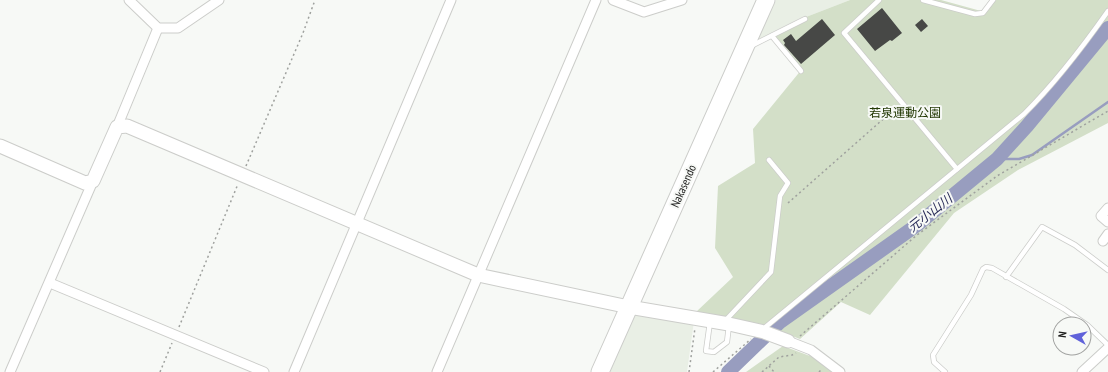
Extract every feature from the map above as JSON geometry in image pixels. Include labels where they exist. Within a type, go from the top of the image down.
[{"type":"highway","name":"Nakasendo","points":[[600,372],[746,49],[766,0]]},
{"type":"street","points":[[129,0],[158,28],[178,28],[219,0]]},
{"type":"street","points":[[294,372],[451,0]]},
{"type":"street","points":[[437,372],[596,0]]},
{"type":"street","points":[[613,0],[644,12],[682,0]]},
{"type":"street","points":[[10,372],[50,283],[158,28]]},
{"type":"street","points":[[117,127],[127,126],[478,275],[629,307],[721,322],[762,331],[803,346],[829,362],[840,372]]},
{"type":"street","points":[[0,146],[84,182],[93,181]]},
{"type":"street","points":[[1108,208],[1101,216],[1108,222]]},
{"type":"street","points":[[50,283],[264,372]]},
{"type":"street","points":[[1082,372],[1108,348]]},
{"type":"lane","points":[[879,0],[844,33],[957,169]]},
{"type":"lane","points":[[923,0],[975,14],[983,13],[993,0]]},
{"type":"lane","points":[[762,331],[1024,114],[1048,91],[1108,11]]},
{"type":"lane","points":[[746,49],[805,19]]},
{"type":"lane","points":[[772,36],[802,71]]},
{"type":"lane","points":[[721,322],[727,342],[714,352],[706,351],[721,322],[771,272],[780,196],[788,183],[769,160]]},
{"type":"lane","points":[[1006,278],[1042,227],[1075,245],[1108,270]]},
{"type":"lane","points":[[945,372],[934,362],[934,355],[971,295],[983,269],[992,268],[1006,278],[1064,309],[1087,325],[1108,344]]},
{"type":"path","points":[[160,372],[242,174],[303,33],[315,0]]},
{"type":"path","points":[[788,203],[902,103]]},
{"type":"path","points":[[790,342],[917,235],[998,176],[1108,111]]},
{"type":"path","points":[[689,372],[696,318]]},
{"type":"path","points":[[713,372],[762,331]]},
{"type":"path","points":[[762,372],[779,357],[792,356],[803,346]]},
{"type":"path","points":[[769,366],[774,372]]},
{"type":"shaded area","points":[[776,0],[850,0],[806,17],[804,16],[756,41]]},
{"type":"shaded area","points":[[640,313],[694,321],[687,372],[610,372],[635,315]]},
{"type":"green space","name":"若泉運動公園","points":[[850,0],[941,0],[981,11],[990,0],[1108,0],[1108,123],[1018,170],[954,213],[870,315],[841,302],[800,339],[768,327],[696,312],[733,277],[715,248],[718,186],[755,163],[753,129],[802,69],[774,36],[806,17]]},
{"type":"green space","points":[[783,346],[818,359],[834,372],[746,372]]},
{"type":"building","points":[[882,8],[902,33],[875,51],[857,29]]},
{"type":"building","points":[[822,19],[835,35],[801,64],[784,45],[785,43],[783,40],[791,34],[796,41]]},
{"type":"building","points":[[922,19],[928,26],[921,32],[915,25]]},
{"type":"waterway","name":"元小山川","points":[[728,372],[780,322],[917,225],[997,159],[1027,126],[1108,28]]},
{"type":"waterway","points":[[997,159],[1019,159],[1032,155],[1108,102]]}]
